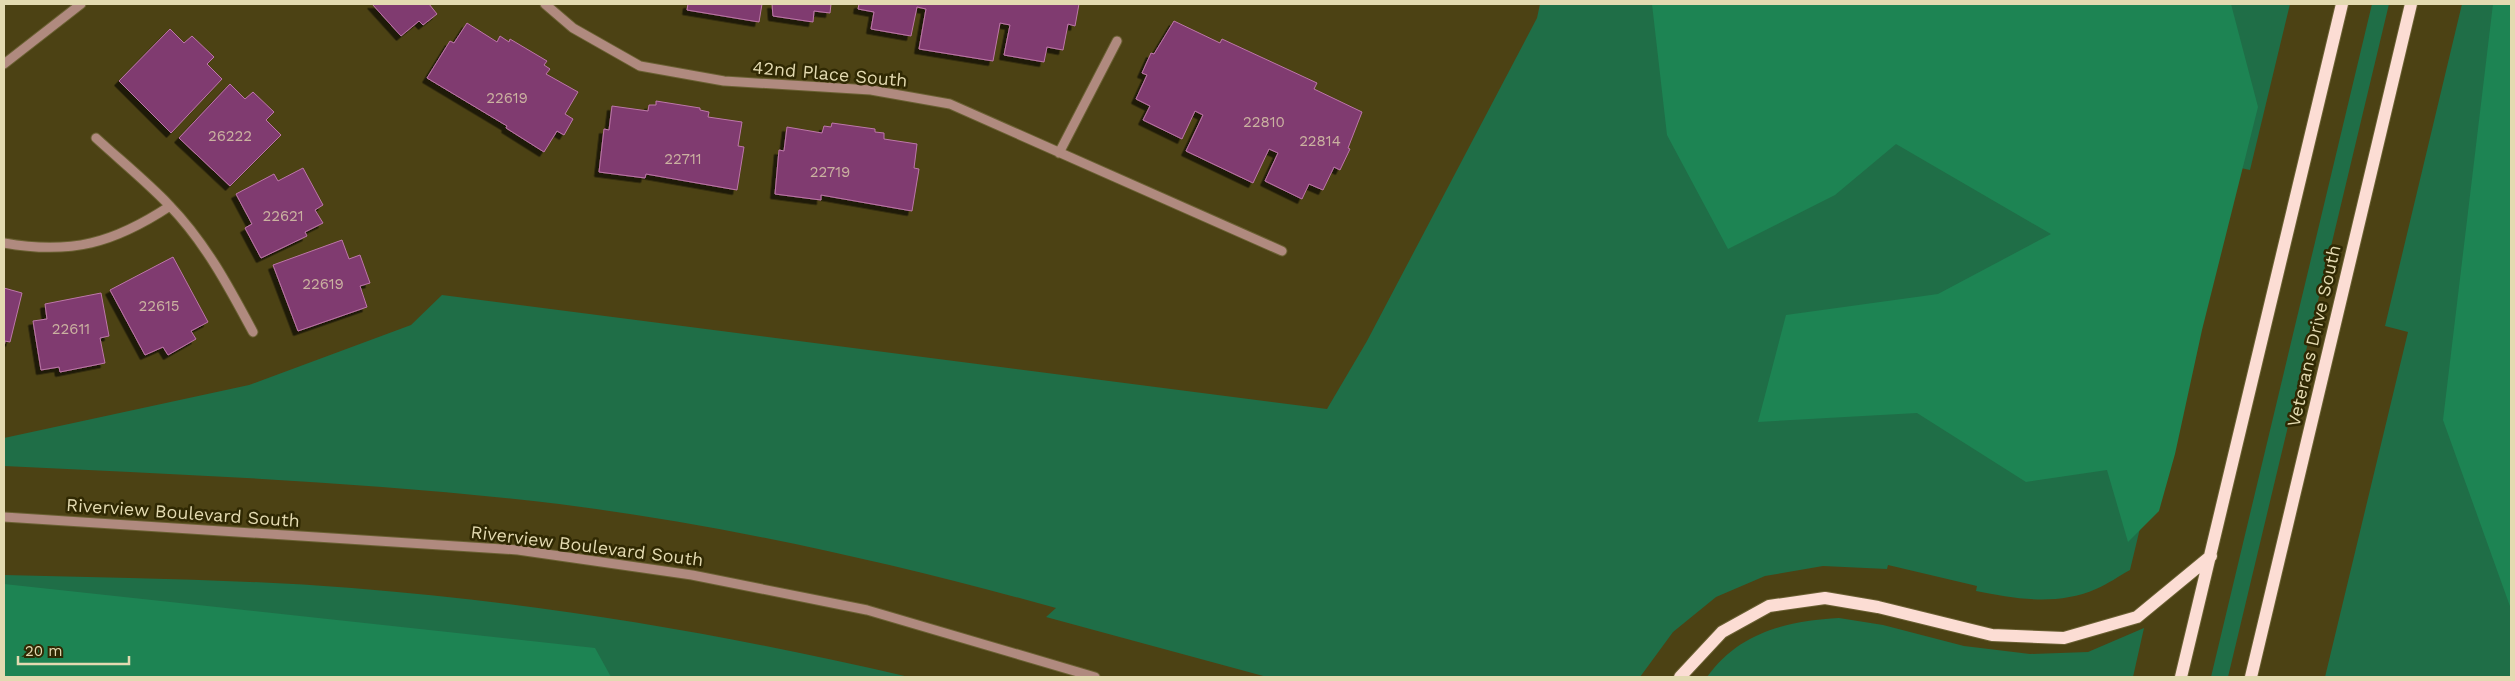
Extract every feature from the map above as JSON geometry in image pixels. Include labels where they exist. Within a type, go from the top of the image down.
[{"type":"main road","points":[[2182,677],[2342,4]]},
{"type":"main road","name":"Veterans Drive South","points":[[2251,677],[2411,4]]},
{"type":"main road","points":[[1680,677],[1722,632],[1769,606],[1825,598],[1878,607],[1992,635],[2064,638],[2137,617],[2211,556]]},
{"type":"street","points":[[4,64],[81,4]]},
{"type":"street","name":"42nd Place South","points":[[545,4],[573,28],[640,66],[724,81],[872,90],[950,104],[1282,251]]},
{"type":"street","points":[[1059,153],[1117,40]]},
{"type":"street","points":[[96,138],[170,206],[200,243],[224,278],[253,332]]},
{"type":"street","points":[[4,243],[31,248],[61,248],[101,241],[141,225],[170,206]]},
{"type":"street","name":"Riverview Boulevard South","points":[[4,517],[518,550],[692,575],[867,610],[1095,677]]},
{"type":"green space","points":[[1540,4],[2290,4],[2250,170],[2227,165],[2130,570],[2096,589],[2066,598],[2051,599],[2021,598],[1976,591],[1977,586],[1888,565],[1887,569],[1823,566],[1765,576],[1716,597],[1673,632],[1640,677],[1267,677],[1046,617],[1056,608],[995,591],[809,547],[684,523],[559,504],[420,490],[282,480],[4,466],[4,438],[249,385],[411,325],[442,295],[1327,409],[1367,341],[1537,18]]},
{"type":"green space","points":[[1652,4],[2231,4],[2258,107],[2202,330],[2175,454],[2159,511],[2128,542],[2107,470],[2026,482],[1917,413],[1758,422],[1786,315],[1938,294],[2051,234],[1896,144],[1835,195],[1728,249],[1667,135]]},
{"type":"green space","points":[[2372,4],[2389,4],[2228,677],[2211,677]]},
{"type":"green space","points":[[2462,4],[2511,4],[2511,677],[2325,677],[2408,332],[2385,326]]},
{"type":"green space","points":[[2493,4],[2511,4],[2511,609],[2443,420]]},
{"type":"green space","points":[[4,575],[178,579],[308,585],[422,594],[562,611],[632,622],[771,647],[909,677],[4,677]]},
{"type":"green space","points":[[4,584],[595,648],[611,677],[4,677]]},
{"type":"green space","points":[[1839,618],[1883,625],[1964,646],[2030,654],[2088,652],[2144,628],[2133,677],[1707,677],[1734,649],[1749,639],[1783,626]]},
{"type":"building","points":[[372,4],[429,4],[437,14],[423,25],[419,21],[401,36]]},
{"type":"building","points":[[688,4],[762,4],[759,22],[687,10]]},
{"type":"building","points":[[772,4],[831,4],[830,13],[814,11],[813,22],[773,16]]},
{"type":"building","points":[[859,4],[1079,4],[1075,26],[1068,24],[1063,50],[1047,47],[1044,62],[1004,55],[1010,25],[1000,23],[993,61],[919,49],[926,9],[917,7],[911,36],[871,29],[874,12],[858,9]]},
{"type":"building","points":[[1174,21],[1220,43],[1222,39],[1317,83],[1314,89],[1362,112],[1348,148],[1350,149],[1340,170],[1334,167],[1323,190],[1309,184],[1302,199],[1265,181],[1278,153],[1269,149],[1253,183],[1186,151],[1203,115],[1195,111],[1182,139],[1143,120],[1150,106],[1136,99],[1147,75],[1142,73],[1151,53],[1154,54]]},
{"type":"building","points":[[467,23],[497,42],[500,36],[509,42],[510,39],[547,61],[544,65],[550,69],[546,74],[578,92],[565,114],[573,119],[564,135],[557,131],[544,152],[506,128],[507,126],[427,78],[450,41],[454,43]]},
{"type":"building","points":[[170,29],[184,43],[192,36],[214,57],[207,64],[222,79],[171,133],[119,81]]},
{"type":"building","points":[[230,84],[245,99],[253,92],[274,112],[266,120],[281,135],[230,186],[179,138]]},
{"type":"building","points":[[656,101],[700,108],[700,110],[709,112],[708,117],[742,122],[738,146],[744,147],[737,190],[646,174],[645,178],[599,172],[604,129],[609,130],[612,106],[648,111],[649,105],[656,105]]},
{"type":"building","points":[[832,123],[875,129],[875,132],[884,133],[884,139],[917,144],[914,168],[919,169],[912,211],[821,195],[821,200],[775,194],[779,150],[784,151],[787,127],[822,133],[824,126],[831,127]]},
{"type":"building","points":[[303,168],[323,205],[315,210],[323,223],[305,232],[307,236],[261,258],[245,228],[252,224],[236,194],[274,174],[278,181]]},
{"type":"building","points":[[342,240],[349,259],[360,255],[370,283],[360,286],[367,307],[298,331],[273,265]]},
{"type":"building","points":[[173,257],[208,322],[191,331],[196,339],[168,355],[163,347],[145,355],[110,290]]},
{"type":"building","points":[[4,288],[22,293],[10,342],[5,341],[4,347]]},
{"type":"building","points":[[101,293],[109,336],[100,338],[105,363],[60,372],[59,367],[41,370],[33,321],[47,319],[45,304]]}]
